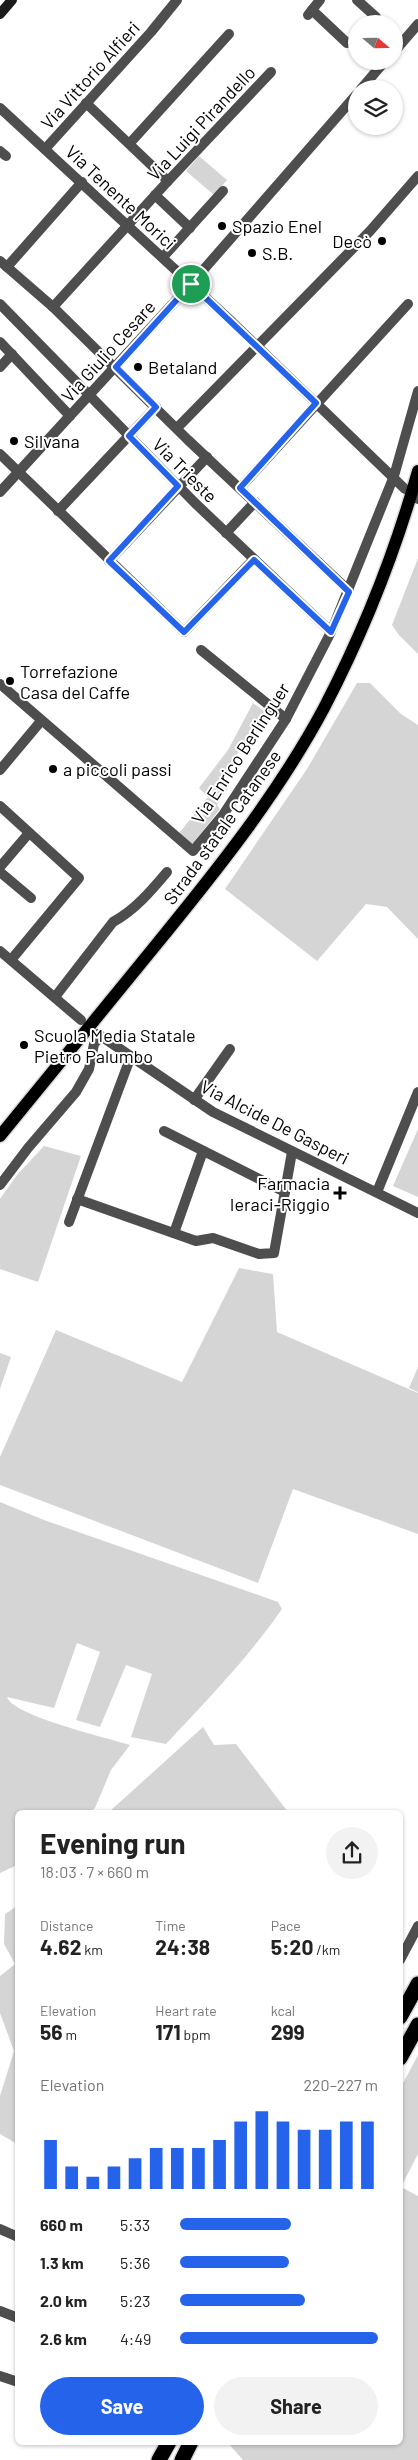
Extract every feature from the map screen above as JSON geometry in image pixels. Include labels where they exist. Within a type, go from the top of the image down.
[{"type":"highway","points":[[403,2012],[418,1984]]},
{"type":"highway","points":[[403,2052],[418,2025]]},
{"type":"highway","points":[[159,2460],[167,2445]]},
{"type":"highway","points":[[182,2460],[190,2445]]},
{"type":"main road","points":[[0,14],[12,0]]},
{"type":"main road","name":"Strada statale Catanese","points":[[0,1136],[176,921],[231,851],[273,792],[323,709],[355,644],[379,589],[418,472]]},
{"type":"street","name":"Via Vittorio Alfieri","points":[[45,149],[151,32],[177,0]]},
{"type":"street","points":[[320,0],[310,12],[347,43]]},
{"type":"street","points":[[357,0],[374,15]]},
{"type":"street","points":[[403,42],[418,24]]},
{"type":"street","points":[[130,143],[229,34]]},
{"type":"street","points":[[369,80],[377,70]]},
{"type":"street","name":"Via Luigi Pirandello","points":[[54,307],[155,195],[271,72]]},
{"type":"street","points":[[86,103],[168,181]]},
{"type":"street","name":"Via Giulio Cesare","points":[[0,492],[191,284],[348,104]]},
{"type":"street","name":"Via Tenente Morici","points":[[0,108],[82,182],[406,486]]},
{"type":"street","points":[[177,428],[370,230],[418,176]]},
{"type":"street","points":[[82,182],[4,264],[54,307],[207,457],[349,592]]},
{"type":"street","points":[[162,257],[223,192]]},
{"type":"street","points":[[155,195],[190,228]]},
{"type":"street","name":"Via Trieste","points":[[0,304],[178,486],[331,632]]},
{"type":"street","points":[[240,488],[408,304]]},
{"type":"street","points":[[0,342],[70,416]]},
{"type":"street","points":[[0,367],[12,354]]},
{"type":"street","name":"Via Enrico Berlinguer","points":[[40,721],[193,851],[223,815],[286,719],[331,632],[349,592],[394,476],[418,391]]},
{"type":"street","points":[[58,511],[156,407]]},
{"type":"street","points":[[0,454],[184,632],[254,560]]},
{"type":"street","points":[[109,561],[207,457]]},
{"type":"street","points":[[226,533],[255,502]]},
{"type":"street","points":[[201,650],[286,719]]},
{"type":"street","points":[[0,684],[40,721],[0,770]]},
{"type":"street","points":[[0,806],[79,878],[11,960]]},
{"type":"street","points":[[0,866],[29,833]]},
{"type":"street","points":[[0,872],[31,898]]},
{"type":"street","points":[[55,997],[113,922],[126,915],[167,872]]},
{"type":"street","points":[[0,951],[82,1020]]},
{"type":"street","name":"Via Alcide De Gasperi","points":[[0,1185],[28,1148],[76,1092],[89,1069],[94,1044],[100,1035],[213,1112],[418,1213]]},
{"type":"street","points":[[194,1100],[230,1049]]},
{"type":"street","points":[[69,1222],[130,1056]]},
{"type":"street","points":[[377,1192],[418,1092]]},
{"type":"street","points":[[164,1132],[285,1192]]},
{"type":"street","points":[[174,1233],[203,1151]]},
{"type":"street","points":[[77,1200],[196,1241],[213,1238],[259,1254],[274,1253],[292,1152]]},
{"type":"street","points":[[403,1954],[418,1926]]},
{"type":"street","points":[[0,2229],[15,2236]]},
{"type":"street","points":[[0,2311],[15,2317]]},
{"type":"street","points":[[0,2376],[15,2381]]},
{"type":"shaded area","points":[[199,156],[227,180],[214,195],[186,171]]},
{"type":"shaded area","points":[[418,558],[418,654],[392,625]]},
{"type":"shaded area","points":[[357,683],[370,683],[401,714],[418,725],[418,939],[387,907],[366,904],[317,961],[225,889],[307,769]]},
{"type":"shaded area","points":[[253,703],[267,713],[269,721],[266,728],[258,722],[220,781],[228,788],[217,805],[220,809],[193,843],[183,843],[176,837],[208,797],[199,788],[228,750]]},
{"type":"shaded area","points":[[418,1129],[418,1197],[393,1186]]},
{"type":"shaded area","points":[[44,1146],[81,1156],[38,1282],[0,1269],[0,1199],[17,1175]]},
{"type":"shaded area","points":[[239,1268],[273,1274],[277,1332],[418,1393],[418,1534],[293,1489],[258,1583],[0,1485],[0,1457],[56,1330],[182,1382]]},
{"type":"shaded area","points":[[0,1353],[11,1357],[0,1389]]},
{"type":"shaded area","points":[[418,1367],[418,1392],[409,1388]]},
{"type":"shaded area","points":[[0,1502],[44,1520],[278,1602],[282,1609],[269,1627],[212,1695],[166,1744],[131,1737],[152,1674],[126,1665],[100,1727],[76,1720],[100,1652],[77,1643],[54,1708],[7,1697],[13,1704],[26,1712],[43,1719],[130,1745],[111,1770],[92,1810],[15,1810],[15,1866],[0,1873]]},
{"type":"shaded area","points":[[203,1727],[214,1745],[236,1744],[286,1810],[111,1810]]},
{"type":"shaded area","points":[[15,1907],[15,1964],[4,1944],[5,1914]]},
{"type":"shaded area","points":[[15,1964],[15,2143],[0,2134],[0,2096],[14,2051],[0,2013],[0,1976]]},
{"type":"shaded area","points":[[418,2055],[418,2154],[403,2183],[403,2083]]},
{"type":"shaded area","points":[[403,2188],[418,2196],[418,2460],[243,2460],[230,2445],[403,2445]]},
{"type":"place","name":"Spazio Enel","points":[[222,226]]},
{"type":"place","name":"Decò","points":[[382,241]]},
{"type":"place","name":"S.B.","points":[[252,253]]},
{"type":"place","name":"Betaland","points":[[138,367]]},
{"type":"place","name":"Silvana","points":[[14,441]]},
{"type":"place","name":"Torrefazione Casa del Caffe","points":[[10,681]]},
{"type":"place","name":"a piccoli passi","points":[[53,769]]},
{"type":"place","name":"Scuola Media Statale Pietro Palumbo","points":[[24,1045]]},
{"type":"place","name":"Farmacia Ieraci-Riggio","points":[[340,1193]]},
{"type":"route","points":[[191,284],[292,378],[316,403],[240,488],[349,592],[331,632],[292,598],[254,560],[184,632],[109,561],[178,486],[129,436],[156,407],[116,367],[191,284]]}]
